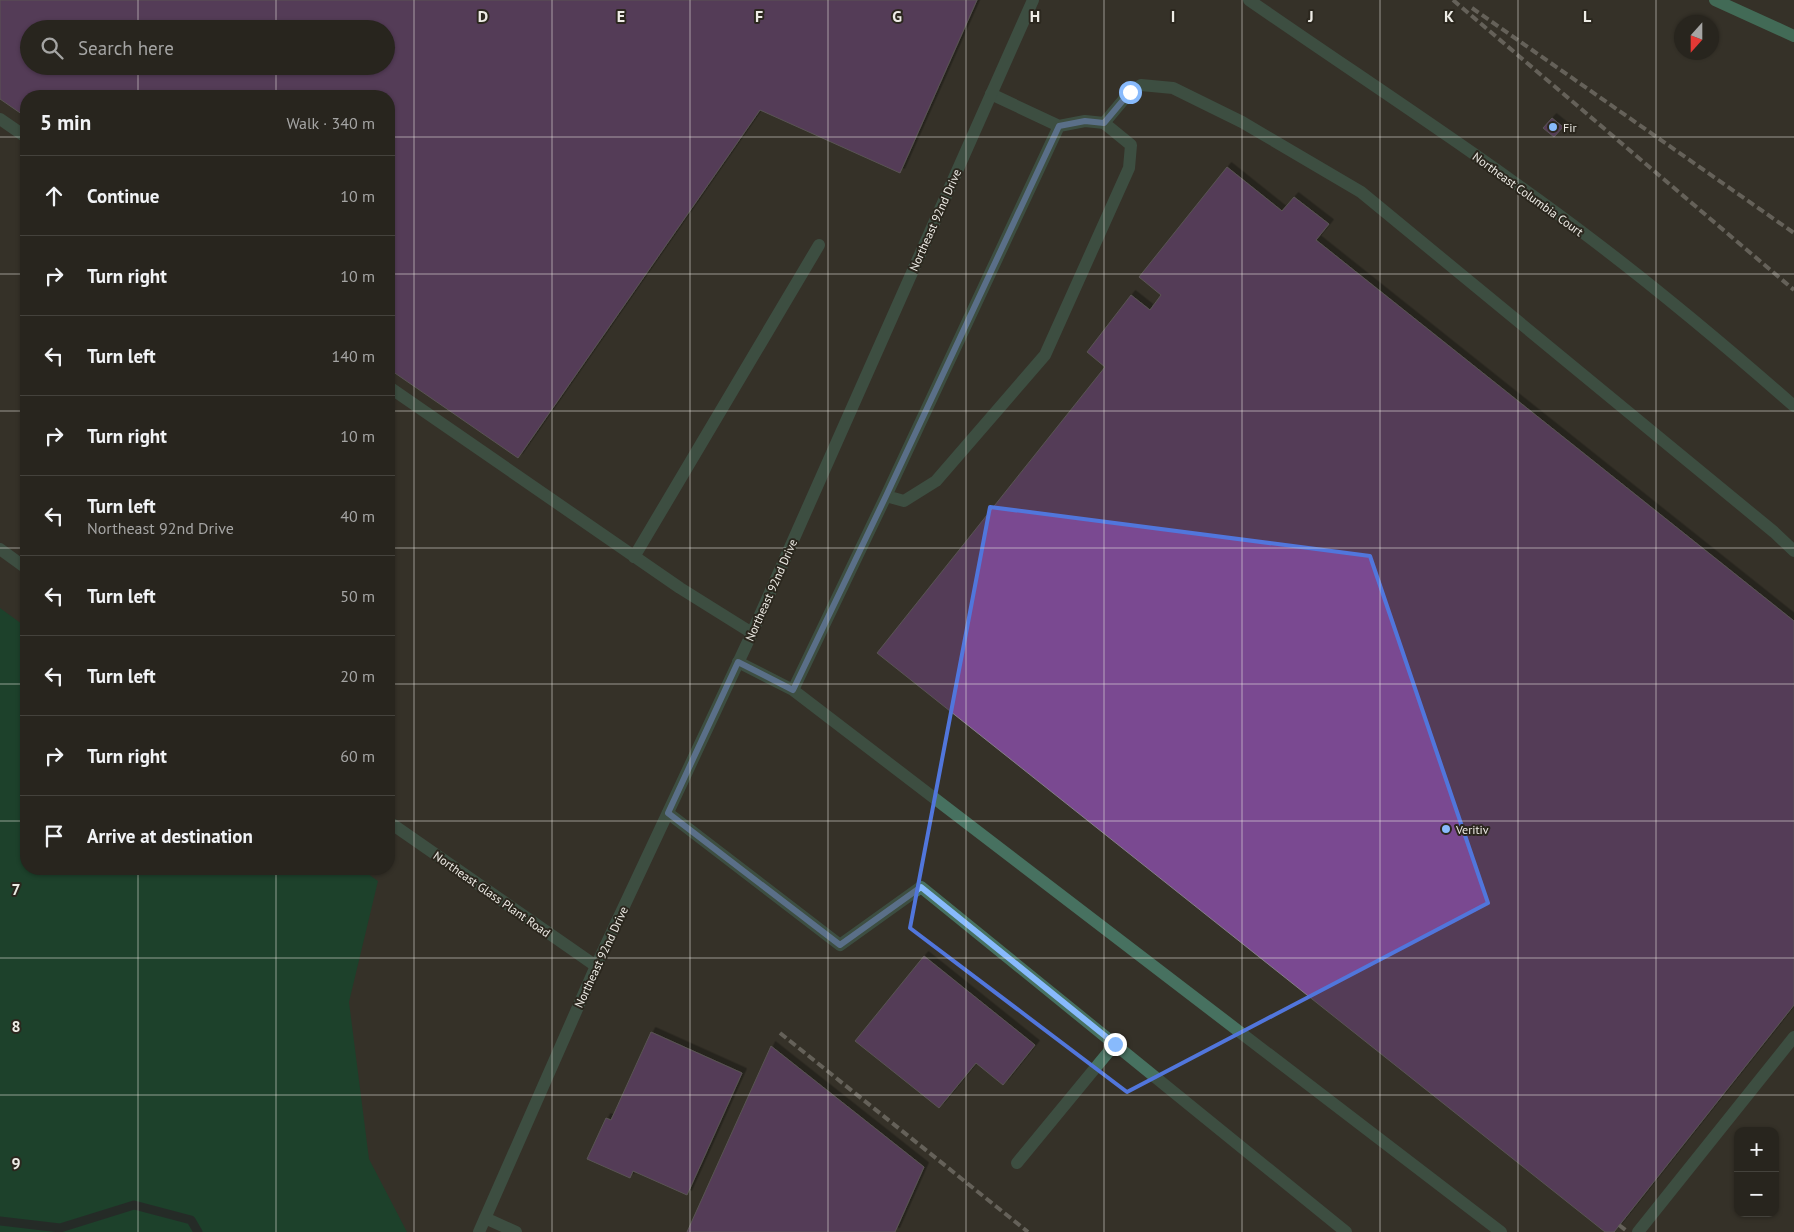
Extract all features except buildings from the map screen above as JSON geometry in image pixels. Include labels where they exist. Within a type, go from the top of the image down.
[{"type":"main road","points":[[1715,0],[1794,36]]},
{"type":"street","name":"Northeast 92nd Drive","points":[[478,1232],[596,966],[752,633],[1033,0]]},
{"type":"street","name":"Northeast Columbia Court","points":[[1249,0],[1509,179],[1590,238],[1674,304],[1794,406]]},
{"type":"street","points":[[1104,123],[1130,92],[1141,85],[1173,88],[1242,122],[1361,192],[1794,551]]},
{"type":"street","points":[[886,496],[904,501],[936,480],[1045,355],[1129,168],[1130,145],[1104,123],[1085,121],[1059,126],[992,94]]},
{"type":"street","points":[[0,119],[20,133]]},
{"type":"street","points":[[793,690],[1059,126]]},
{"type":"street","points":[[634,557],[819,245]]},
{"type":"street","points":[[395,391],[634,557],[752,633]]},
{"type":"street","points":[[0,549],[20,564]]},
{"type":"street","points":[[738,662],[793,690],[1501,1232]]},
{"type":"street","points":[[668,813],[840,945],[921,887],[1346,1232]]},
{"type":"street","name":"Northeast Glass Plant Road","points":[[395,826],[596,966]]},
{"type":"street","points":[[1638,1232],[1794,1037]]},
{"type":"street","points":[[1017,1163],[1115,1044]]},
{"type":"street","points":[[485,1218],[516,1232]]},
{"type":"highlighted area","points":[[990,507],[1370,556],[1488,903],[1127,1092],[910,928]]},
{"type":"green space","points":[[0,608],[20,623],[20,875],[370,875],[378,881],[349,1002],[369,1159],[407,1232],[0,1232]]},
{"type":"waterway","points":[[0,1221],[60,1228],[134,1205],[191,1220],[198,1232]]},
{"type":"railway","points":[[1453,0],[1794,290]]},
{"type":"railway","points":[[1472,8],[1794,233]]},
{"type":"railway","points":[[780,1033],[1028,1232]]},
{"type":"railway","points":[[1619,1225],[1628,1232]]},
{"type":"place","name":"Fir","points":[[1553,127]]},
{"type":"place","name":"Veritiv","points":[[1446,829]]},
{"type":"route","points":[[1115,1044],[921,887],[840,945],[668,813],[738,662],[793,690],[1059,126],[1085,121],[1104,123],[1130,92]]}]
